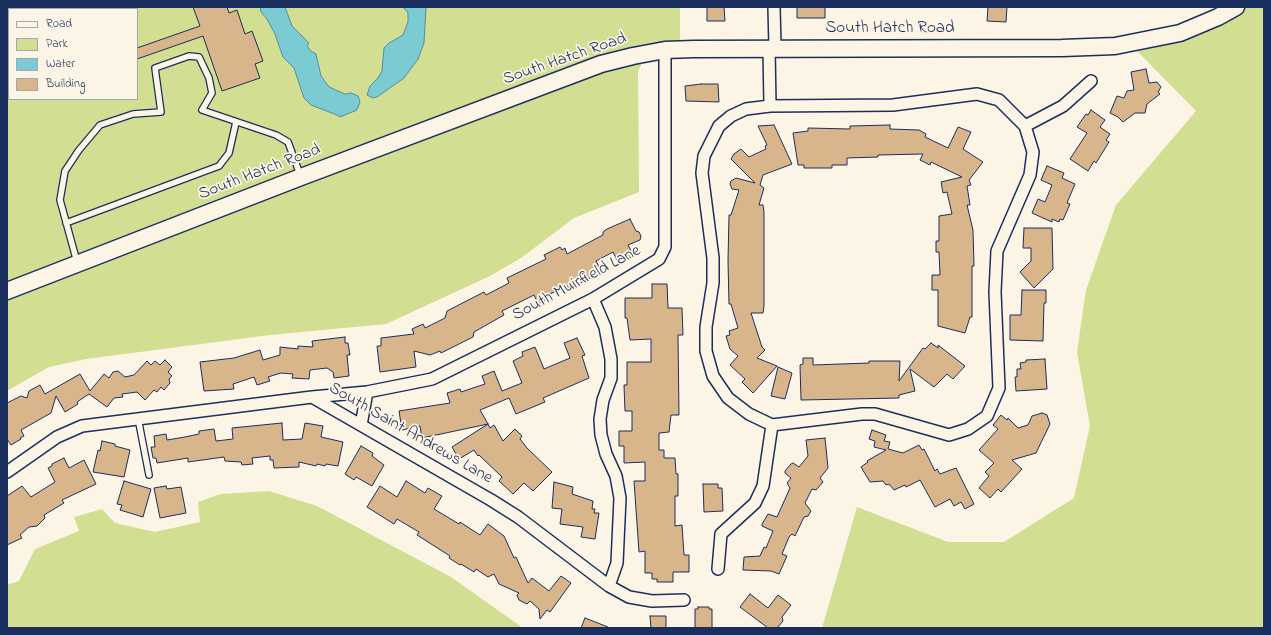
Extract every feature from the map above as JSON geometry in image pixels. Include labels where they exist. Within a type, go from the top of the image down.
[{"type":"main road","name":"South Hatch Road","points":[[7,291],[301,177],[601,64],[666,50],[772,48],[1062,48],[1115,46],[1180,33],[1235,8]]},
{"type":"street","points":[[770,106],[774,7]]},
{"type":"street","name":"South Muirfield Lane","points":[[312,397],[367,392],[432,379],[593,299],[647,268],[659,259],[665,247],[666,50]]},
{"type":"street","points":[[1025,126],[1062,106],[1091,81]]},
{"type":"street","points":[[977,94],[999,100],[1025,126],[1033,152],[1030,175],[997,252],[995,292],[999,388],[986,416],[968,429],[949,435],[875,414],[862,414],[772,425],[749,414],[728,398],[713,376],[706,345],[706,327],[713,283],[713,258],[702,173],[704,156],[719,126],[731,116],[746,109],[770,106],[893,105],[977,94]]},
{"type":"street","points":[[593,299],[605,327],[611,359],[611,378],[603,400],[600,419],[601,435],[606,454],[616,476],[620,498],[617,563],[609,586]]},
{"type":"street","points":[[361,425],[367,392]]},
{"type":"street","name":"South Saint Andrews Lane","points":[[7,472],[57,437],[82,426],[312,397],[513,514],[609,586],[629,597],[652,600],[684,600]]},
{"type":"street","points":[[718,570],[722,534],[755,503],[763,486],[772,425]]},
{"type":"lane","points":[[77,264],[60,200],[65,170],[79,150],[100,125],[133,114],[161,112],[155,68],[189,56],[199,57],[209,78],[212,93],[202,110],[276,135],[288,142],[301,177]]},
{"type":"lane","points":[[66,222],[220,166],[229,153],[236,122]]},
{"type":"lane","points":[[138,418],[149,475]]},
{"type":"green space","points":[[7,7],[680,7],[680,41],[643,45],[641,65],[638,71],[639,192],[574,218],[521,258],[490,276],[386,324],[270,335],[86,359],[49,367],[7,391]]},
{"type":"green space","points":[[1244,7],[1264,7],[1264,628],[822,628],[857,507],[948,542],[1004,542],[1074,498],[1090,426],[1077,352],[1086,290],[1116,205],[1196,111],[1137,51],[1174,43],[1211,28]]},
{"type":"green space","points":[[269,491],[317,506],[451,577],[523,628],[7,628],[7,585],[19,581],[35,549],[79,531],[74,517],[102,509],[115,523],[155,532],[200,522],[198,502],[221,494]]},
{"type":"water","points":[[260,7],[285,7],[292,26],[309,43],[307,46],[311,51],[316,54],[321,76],[329,87],[345,94],[351,93],[358,96],[360,102],[357,110],[340,117],[311,105],[304,98],[294,68],[283,57],[275,34],[267,19],[261,12]]},
{"type":"water","points":[[403,7],[426,7],[424,43],[418,59],[404,78],[377,97],[373,98],[367,95],[370,86],[378,78],[382,71],[384,48],[389,43],[403,35],[408,22],[408,13]]},
{"type":"building","points":[[193,7],[227,7],[229,13],[237,10],[245,34],[252,31],[263,61],[255,64],[260,78],[222,91],[203,36],[138,59],[138,48],[200,26]]},
{"type":"building","points":[[707,7],[724,7],[725,21],[707,21]]},
{"type":"building","points":[[797,7],[825,7],[825,18],[797,18]]},
{"type":"building","points":[[988,7],[1007,7],[1006,22],[987,21]]},
{"type":"building","points":[[1146,69],[1149,83],[1157,82],[1161,87],[1158,92],[1160,94],[1147,104],[1145,113],[1135,113],[1123,122],[1118,117],[1110,113],[1117,96],[1124,98],[1127,91],[1134,90],[1131,72]]},
{"type":"building","points":[[718,84],[719,102],[686,101],[685,86]]},
{"type":"building","points":[[1091,110],[1105,120],[1100,127],[1110,134],[1106,140],[1109,142],[1096,163],[1094,161],[1088,171],[1070,159],[1087,133],[1077,127],[1086,114],[1088,115]]},
{"type":"building","points":[[774,125],[792,164],[763,175],[760,185],[764,188],[759,205],[763,205],[764,212],[764,306],[763,313],[751,313],[762,347],[765,350],[757,358],[777,366],[753,393],[742,382],[745,379],[730,365],[738,356],[730,349],[726,336],[730,335],[729,331],[738,328],[731,304],[729,304],[728,261],[729,215],[731,215],[739,190],[732,189],[730,184],[731,181],[736,178],[755,183],[731,159],[734,154],[741,149],[749,157],[766,149],[765,146],[767,145],[758,126]]},
{"type":"building","points":[[890,125],[890,129],[919,130],[926,134],[925,137],[948,148],[958,127],[971,132],[963,149],[983,162],[969,180],[971,185],[967,186],[970,205],[967,205],[973,230],[974,266],[972,266],[972,317],[970,317],[965,333],[938,326],[938,290],[932,290],[932,275],[940,275],[939,252],[936,252],[936,241],[939,241],[939,216],[952,214],[947,192],[943,193],[941,182],[962,177],[931,162],[930,165],[920,160],[923,154],[878,155],[878,157],[847,158],[847,165],[832,165],[832,168],[804,168],[804,165],[798,165],[793,133],[808,131],[808,128],[850,129],[850,126]]},
{"type":"building","points":[[1047,166],[1064,173],[1062,178],[1075,184],[1067,203],[1070,204],[1063,220],[1060,219],[1059,222],[1052,219],[1052,222],[1032,213],[1038,199],[1045,202],[1052,185],[1041,180]]},
{"type":"building","points":[[630,219],[636,231],[639,232],[641,236],[640,240],[628,245],[634,256],[619,264],[613,252],[596,261],[602,272],[569,289],[567,286],[550,294],[552,296],[538,304],[534,295],[502,311],[504,315],[474,332],[473,337],[441,353],[440,351],[430,355],[414,351],[416,367],[380,372],[377,346],[381,346],[381,338],[414,334],[412,329],[423,324],[425,328],[445,318],[447,311],[484,292],[486,295],[509,283],[507,278],[546,259],[544,255],[560,247],[562,250],[565,248],[567,254],[603,235],[603,232],[607,229]]},
{"type":"building","points":[[1024,228],[1052,228],[1053,269],[1034,288],[1020,272],[1031,261],[1031,248],[1023,248]]},
{"type":"building","points":[[652,284],[667,284],[668,308],[682,308],[683,335],[678,335],[679,415],[671,415],[669,432],[659,433],[659,450],[664,450],[664,458],[675,458],[676,474],[678,474],[678,496],[675,496],[675,526],[682,525],[684,555],[689,555],[689,572],[673,572],[673,582],[657,582],[657,579],[652,579],[652,573],[645,573],[645,551],[639,552],[634,481],[645,481],[645,462],[624,463],[624,446],[619,446],[619,431],[632,431],[632,411],[625,411],[624,385],[627,385],[627,362],[651,362],[651,339],[630,340],[627,318],[625,318],[625,298],[652,298]]},
{"type":"building","points":[[1022,290],[1046,290],[1046,303],[1044,303],[1043,341],[1010,340],[1010,315],[1021,315]]},
{"type":"building","points":[[345,337],[345,343],[348,343],[350,355],[347,355],[349,376],[334,378],[333,372],[327,368],[310,370],[309,379],[292,378],[293,374],[281,373],[268,377],[270,381],[257,385],[254,377],[233,384],[234,389],[204,391],[200,362],[234,358],[260,350],[263,360],[280,355],[280,347],[298,349],[298,346],[313,347],[312,341]]},
{"type":"building","points":[[577,338],[585,355],[582,356],[589,378],[543,398],[545,402],[516,414],[509,398],[480,410],[488,424],[422,438],[420,426],[402,430],[399,411],[450,403],[447,393],[460,389],[461,392],[485,384],[482,376],[494,371],[502,391],[522,383],[513,361],[523,356],[522,352],[535,347],[544,369],[570,358],[564,343]]},
{"type":"building","points":[[931,343],[938,348],[938,345],[965,366],[953,379],[947,374],[934,387],[910,369],[915,391],[899,395],[899,398],[801,400],[800,365],[803,364],[803,358],[813,358],[813,365],[869,363],[869,361],[900,361],[899,381],[923,348],[925,349]]},
{"type":"building","points":[[1045,359],[1047,389],[1016,391],[1015,377],[1017,377],[1017,369],[1021,369],[1020,363],[1026,362],[1026,360]]},
{"type":"building","points":[[165,360],[172,367],[168,372],[172,376],[169,379],[170,383],[164,390],[161,387],[157,392],[154,390],[145,400],[137,392],[122,394],[123,397],[114,398],[107,407],[89,394],[77,402],[78,404],[65,412],[56,396],[51,413],[21,430],[24,436],[11,445],[7,439],[7,403],[21,396],[27,398],[29,391],[40,385],[45,394],[80,374],[90,391],[104,374],[109,378],[113,372],[118,371],[125,377],[134,375],[147,361],[151,365],[155,361],[160,365]]},
{"type":"building","points":[[778,367],[792,373],[785,399],[771,396]]},
{"type":"building","points":[[1042,413],[1047,415],[1050,424],[1036,453],[1012,460],[1022,469],[1001,492],[998,489],[990,498],[979,488],[989,476],[985,472],[994,463],[979,450],[998,429],[993,425],[1001,415],[1007,420],[1008,418],[1018,428],[1028,425],[1032,416]]},
{"type":"building","points":[[282,423],[283,440],[302,439],[305,423],[323,426],[321,437],[343,442],[338,466],[326,464],[325,466],[317,464],[316,466],[299,462],[299,467],[274,468],[273,460],[270,460],[270,456],[252,458],[253,464],[242,465],[241,462],[225,461],[224,457],[188,462],[188,458],[157,463],[156,458],[153,458],[151,447],[155,447],[154,436],[166,434],[167,440],[199,434],[199,431],[214,429],[216,441],[233,439],[232,428]]},
{"type":"building","points":[[488,424],[490,428],[494,425],[503,441],[515,429],[522,436],[520,439],[527,448],[552,472],[533,491],[524,483],[513,494],[499,481],[502,477],[479,455],[478,456],[474,450],[459,459],[452,447]]},
{"type":"building","points":[[872,430],[886,435],[884,441],[890,442],[888,449],[903,453],[919,445],[922,450],[924,449],[935,471],[937,469],[940,474],[956,468],[974,504],[965,509],[961,502],[954,506],[950,499],[935,507],[920,480],[906,487],[905,485],[894,490],[889,484],[886,485],[883,481],[870,482],[861,467],[868,462],[867,461],[886,450],[874,447],[875,441],[869,439]]},
{"type":"building","points":[[825,438],[828,468],[820,478],[823,482],[816,490],[812,489],[805,503],[811,511],[808,516],[804,517],[795,536],[792,534],[789,537],[782,554],[787,556],[779,574],[771,571],[743,570],[744,557],[760,556],[764,547],[766,548],[773,531],[762,526],[762,524],[768,514],[777,517],[790,488],[787,483],[791,478],[785,473],[785,471],[793,463],[799,467],[808,456],[806,440]]},
{"type":"building","points":[[102,441],[130,450],[124,477],[93,472],[98,450],[100,451]]},
{"type":"building","points":[[361,446],[373,453],[372,456],[384,465],[372,486],[356,477],[354,480],[345,474]]},
{"type":"building","points":[[64,458],[69,468],[84,460],[96,484],[62,500],[64,503],[44,515],[45,518],[37,526],[29,527],[20,535],[22,538],[7,545],[7,496],[22,486],[31,497],[55,482],[48,468],[52,466],[52,464]]},
{"type":"building","points":[[124,481],[151,489],[143,517],[120,510],[122,505],[117,504]]},
{"type":"building","points":[[406,481],[425,493],[428,488],[442,496],[434,509],[459,524],[460,522],[480,535],[488,524],[504,536],[528,583],[532,578],[549,591],[561,576],[571,583],[550,612],[547,610],[540,619],[539,609],[530,601],[527,604],[519,600],[517,595],[519,593],[499,584],[494,574],[488,577],[476,569],[474,572],[461,564],[460,565],[449,558],[450,556],[417,535],[419,532],[397,519],[394,524],[367,507],[380,486],[397,497]]},
{"type":"building","points":[[554,482],[573,487],[572,494],[593,501],[592,509],[595,509],[594,513],[599,513],[595,539],[581,537],[583,527],[560,524],[562,509],[552,508]]},
{"type":"building","points":[[703,484],[718,484],[718,488],[722,488],[723,511],[704,512]]},
{"type":"building","points":[[166,486],[167,489],[181,487],[186,513],[160,518],[154,488]]},
{"type":"building","points":[[750,594],[768,608],[778,595],[791,605],[782,617],[783,621],[777,628],[768,628],[740,607]]},
{"type":"building","points":[[698,607],[709,607],[709,609],[712,609],[712,628],[695,628],[695,609],[698,609]]},
{"type":"building","points":[[650,616],[666,616],[666,628],[651,628]]},
{"type":"building","points":[[585,618],[608,627],[608,628],[581,628]]}]
